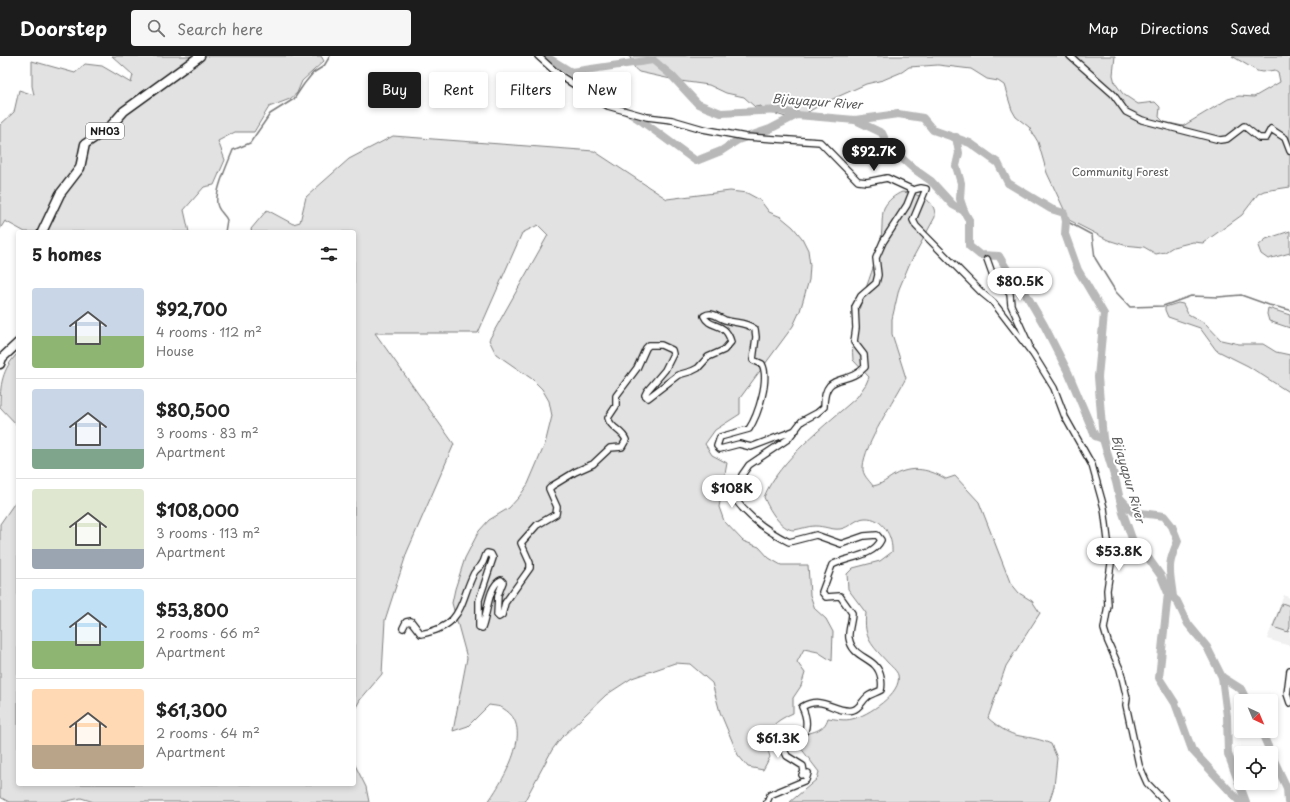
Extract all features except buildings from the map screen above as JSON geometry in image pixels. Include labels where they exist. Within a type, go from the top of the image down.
[{"type":"main road","name":"NH03","points":[[43,230],[60,194],[80,168],[85,144],[109,128],[124,111],[200,56]]},
{"type":"main road","points":[[0,364],[2,358],[16,345]]},
{"type":"street","points":[[538,56],[559,75],[608,106],[646,117],[672,120],[703,129],[754,139],[820,142],[858,182],[867,182],[886,178],[913,190],[921,188],[926,189],[913,220],[916,226],[982,293],[993,302],[1033,354],[1054,388],[1064,417],[1092,464],[1104,508],[1111,564],[1107,590],[1108,605],[1104,629],[1120,669],[1127,698],[1126,705],[1139,765],[1147,783],[1166,802]]},
{"type":"street","points":[[1070,56],[1113,94],[1126,112],[1142,120],[1220,140],[1227,139],[1244,126],[1259,138],[1266,138],[1271,129],[1285,138],[1290,150]]},
{"type":"street","points":[[767,802],[770,795],[806,780],[808,773],[802,776],[804,772],[803,766],[787,756],[778,737],[796,735],[805,731],[807,726],[806,715],[802,707],[809,702],[828,703],[842,710],[854,710],[866,697],[881,690],[880,670],[876,664],[866,660],[854,650],[849,638],[852,613],[840,596],[826,597],[822,592],[832,565],[850,560],[879,546],[881,540],[877,535],[864,536],[841,544],[816,535],[789,542],[770,533],[741,507],[735,499],[742,475],[749,465],[788,439],[802,421],[817,414],[824,407],[826,388],[833,383],[858,374],[865,367],[864,355],[854,342],[856,328],[855,307],[861,296],[876,283],[878,276],[876,258],[883,242],[907,205],[913,190]]},
{"type":"street","points":[[987,259],[992,273],[1010,294],[1011,305],[1033,354]]},
{"type":"street","points":[[403,628],[406,622],[410,621],[421,634],[443,627],[462,607],[474,573],[483,563],[484,557],[487,553],[491,554],[493,558],[479,600],[479,627],[482,628],[485,624],[485,615],[494,586],[496,582],[501,580],[503,582],[498,595],[498,615],[500,617],[502,615],[505,603],[530,568],[530,563],[521,543],[537,526],[556,514],[556,507],[549,489],[575,472],[593,464],[610,448],[622,447],[625,444],[626,440],[624,435],[610,424],[608,418],[616,406],[616,396],[637,368],[646,348],[650,345],[661,345],[672,350],[673,354],[665,370],[645,395],[648,398],[678,375],[698,368],[708,357],[718,354],[728,347],[731,342],[728,332],[708,321],[704,316],[706,314],[712,314],[724,320],[748,324],[755,329],[756,337],[753,360],[762,364],[765,373],[759,411],[749,429],[720,437],[717,446],[720,449],[739,444],[751,447],[796,430]]},
{"type":"street","points":[[1290,670],[1287,694],[1290,703]]},
{"type":"shaded area","points":[[1284,595],[1290,598],[1290,646],[1267,639]]},
{"type":"green space","points":[[112,56],[321,56],[324,61],[302,81],[297,93],[290,99],[269,107],[254,132],[235,132],[218,141],[225,160],[214,185],[204,187],[184,210],[189,230],[21,230],[5,221],[0,229],[0,125],[14,112],[19,90],[34,95],[32,86],[32,61],[75,73],[85,64],[102,66],[131,83],[133,75]]},
{"type":"green space","name":"Community Forest","points":[[629,56],[1115,56],[1113,75],[1115,83],[1123,94],[1138,104],[1155,102],[1160,107],[1159,117],[1164,122],[1183,126],[1228,99],[1239,96],[1254,97],[1280,82],[1278,72],[1275,70],[1262,72],[1257,71],[1232,56],[1290,56],[1290,187],[1264,191],[1258,194],[1242,215],[1203,243],[1193,242],[1173,247],[1165,252],[1156,254],[1144,247],[1124,245],[1108,240],[1069,220],[1047,173],[1038,142],[1029,127],[1016,117],[1012,110],[1004,85],[998,81],[987,79],[971,69],[938,65],[909,67],[902,72],[883,80],[866,84],[824,103],[799,117],[789,118],[776,114],[764,113],[761,106],[755,107],[744,97],[726,93],[709,85],[680,81],[639,72],[635,69]]},
{"type":"green space","points":[[393,136],[594,151],[667,199],[730,191],[747,193],[760,200],[769,212],[781,217],[793,227],[802,238],[808,250],[810,265],[809,280],[800,311],[793,326],[740,398],[740,414],[715,430],[705,444],[712,455],[727,463],[719,507],[724,521],[743,541],[759,547],[769,558],[781,565],[808,565],[810,595],[815,609],[826,619],[833,632],[832,661],[818,652],[804,649],[797,662],[805,673],[801,686],[793,698],[793,713],[779,721],[770,729],[767,741],[770,757],[763,770],[748,767],[738,755],[720,712],[712,683],[690,664],[675,663],[632,678],[606,695],[561,738],[552,750],[524,802],[488,802],[508,769],[517,742],[517,729],[513,718],[503,708],[489,705],[468,726],[453,731],[467,658],[452,603],[455,589],[465,558],[479,531],[489,520],[509,508],[528,484],[545,444],[552,416],[549,401],[542,389],[532,379],[496,354],[489,340],[548,235],[538,225],[522,233],[478,333],[375,333],[454,444],[407,552],[385,620],[382,674],[360,700],[356,707],[356,230],[251,229],[267,210],[293,224],[300,222],[306,197],[349,159]]},
{"type":"green space","points":[[902,192],[925,198],[933,206],[935,217],[909,265],[899,289],[892,319],[892,334],[906,378],[874,435],[865,458],[863,470],[873,486],[897,473],[913,469],[925,470],[946,479],[955,476],[979,502],[1010,582],[1019,593],[1032,601],[1040,613],[1006,666],[988,718],[1007,732],[1051,744],[1057,758],[1054,787],[1049,802],[790,802],[817,779],[819,772],[797,743],[798,736],[820,729],[826,723],[828,718],[849,720],[874,709],[890,696],[898,682],[898,675],[896,672],[877,651],[867,636],[865,622],[866,613],[848,589],[847,574],[853,568],[880,561],[892,552],[891,540],[886,529],[877,521],[862,518],[847,527],[840,529],[810,526],[794,530],[789,529],[776,518],[764,497],[771,483],[792,456],[857,397],[866,384],[869,377],[853,360],[854,330],[880,244],[884,208],[892,198]]},
{"type":"green space","points":[[1290,231],[1290,253],[1268,259],[1261,254],[1258,246],[1266,239]]},
{"type":"green space","points":[[1178,303],[1183,304],[1188,314],[1205,323],[1221,340],[1239,344],[1263,344],[1276,352],[1290,355],[1290,393],[1248,366],[1216,350],[1200,328],[1168,317],[1165,307]]},
{"type":"green space","points":[[1268,308],[1290,315],[1290,328],[1269,321],[1267,314]]},
{"type":"green space","points":[[16,355],[16,424],[0,407],[1,384],[5,371]]},
{"type":"green space","points":[[16,501],[16,786],[356,786],[356,767],[366,787],[369,802],[94,802],[81,798],[63,802],[9,802],[0,797],[0,524]]},
{"type":"green space","points":[[1282,603],[1290,606],[1290,627],[1288,632],[1273,627]]},
{"type":"waterway","points":[[225,230],[227,220],[218,207],[217,195],[233,150],[250,143],[270,114],[294,99],[313,73],[324,66],[330,56]]},
{"type":"waterway","name":"Bijayapur River","points":[[545,56],[571,72],[653,60],[672,76],[698,104],[721,113],[780,110],[797,115],[855,120],[898,114],[923,118],[933,130],[970,143],[998,163],[1008,183],[1051,209],[1064,213],[1066,221],[1065,234],[1078,270],[1104,314],[1098,377],[1103,439],[1116,482],[1123,513],[1135,547],[1149,559],[1161,576],[1168,593],[1177,601],[1188,624],[1207,647],[1222,677],[1241,689],[1244,694]]},
{"type":"waterway","points":[[571,72],[587,86],[643,122],[696,161],[721,151],[738,140],[770,129],[797,115]]},
{"type":"waterway","points":[[855,120],[882,133],[888,146],[914,169],[931,181],[953,205],[964,211]]},
{"type":"waterway","points":[[956,137],[959,153],[956,166],[961,183],[960,199],[969,220],[969,246],[980,255],[999,256],[1011,276],[1023,289],[1044,325],[1068,372],[1095,436],[1103,439]]},
{"type":"waterway","points":[[1066,221],[1092,235],[1095,258],[1116,292],[1130,307],[1163,306],[1191,296],[1218,297],[1241,295],[1269,305],[1290,310]]},
{"type":"waterway","points":[[1121,499],[1133,512],[1164,516],[1172,526],[1178,541],[1170,563],[1173,597]]},
{"type":"waterway","points":[[1168,593],[1159,678],[1175,703],[1192,750],[1240,802]]},
{"type":"waterway","points":[[1222,677],[1227,716],[1228,754],[1246,802]]},
{"type":"waterway","name":"Bijayapur River","points":[[1264,738],[1268,746]]},
{"type":"waterway","name":"Bijayapur River","points":[[1278,769],[1287,788],[1288,802]]}]
